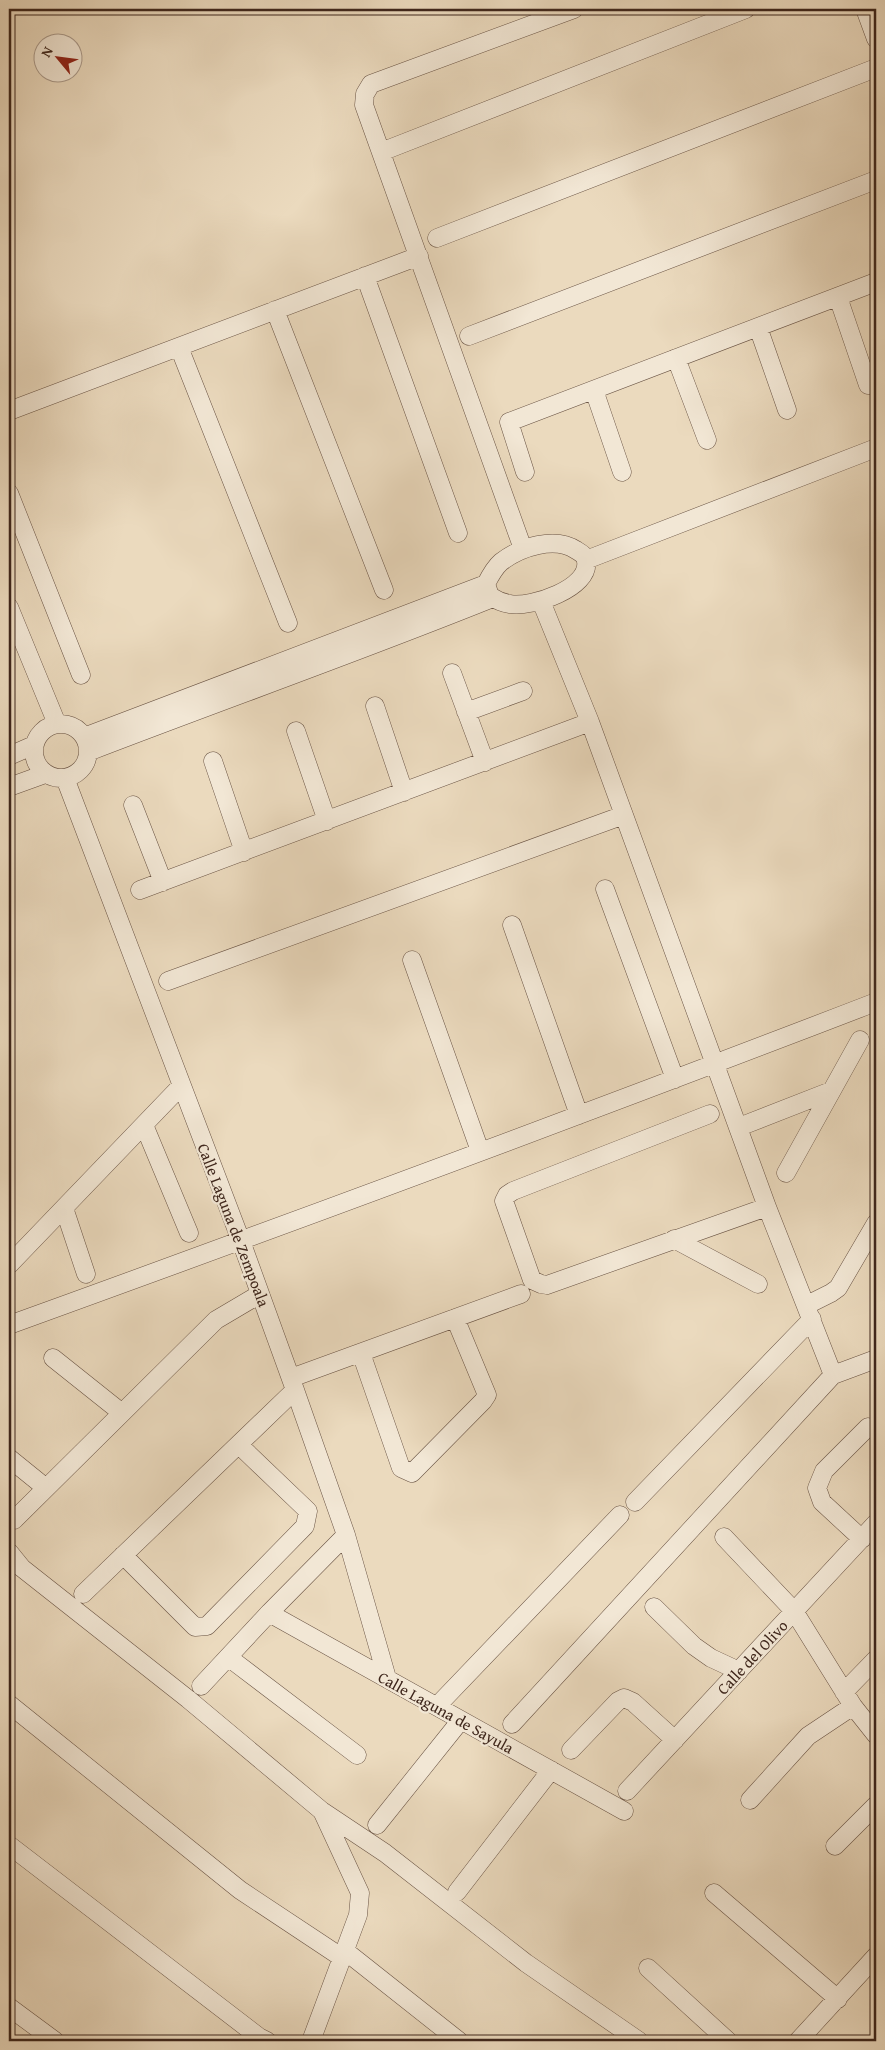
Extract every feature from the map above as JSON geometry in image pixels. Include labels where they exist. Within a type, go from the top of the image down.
[{"type":"street","points":[[524,549],[364,106],[365,94],[371,84],[574,9]]},
{"type":"street","points":[[381,152],[746,9]]},
{"type":"street","points":[[865,9],[876,38]]},
{"type":"street","points":[[437,238],[876,68]]},
{"type":"street","points":[[469,336],[876,180]]},
{"type":"street","points":[[9,411],[419,256]]},
{"type":"street","points":[[365,276],[458,532]]},
{"type":"street","points":[[525,472],[508,422],[876,282]]},
{"type":"street","points":[[838,297],[868,385]]},
{"type":"street","points":[[275,310],[384,590]]},
{"type":"street","points":[[758,327],[787,410]]},
{"type":"street","points":[[179,347],[288,623]]},
{"type":"street","points":[[676,358],[707,440]]},
{"type":"street","points":[[594,390],[622,472]]},
{"type":"street","points":[[586,560],[876,448]]},
{"type":"street","points":[[9,492],[81,675]]},
{"type":"street","points":[[546,544],[560,544],[571,547],[583,554],[586,560],[586,567],[581,577],[567,589],[541,601],[512,605],[490,591],[491,574],[500,563],[524,549],[546,544]]},
{"type":"street","points":[[86,745],[490,591]]},
{"type":"street","points":[[541,601],[590,722],[767,1207],[834,1375]]},
{"type":"street","points":[[9,607],[57,724]]},
{"type":"street","points":[[452,673],[485,762]]},
{"type":"street","points":[[466,712],[523,691]]},
{"type":"street","points":[[375,706],[404,792]]},
{"type":"street","points":[[140,890],[590,722]]},
{"type":"street","points":[[57,724],[77,729],[86,745],[83,767],[75,774],[65,778],[55,778],[45,774],[38,766],[34,756],[34,745],[39,735],[47,728],[57,724]]},
{"type":"street","points":[[296,731],[326,821]]},
{"type":"street","points":[[9,756],[34,745]]},
{"type":"street","points":[[213,761],[244,852]]},
{"type":"street","points":[[9,787],[45,774]]},
{"type":"street","name":"Calle Laguna de Zempoala","points":[[65,778],[241,1241],[293,1384],[346,1535],[387,1678]]},
{"type":"street","points":[[133,804],[163,882]]},
{"type":"street","points":[[168,981],[624,814]]},
{"type":"street","points":[[605,889],[675,1079]]},
{"type":"street","points":[[512,924],[579,1115]]},
{"type":"street","points":[[412,960],[480,1151]]},
{"type":"street","points":[[9,1325],[241,1241],[716,1064],[876,1002]]},
{"type":"street","points":[[786,1173],[860,1040]]},
{"type":"street","points":[[9,1265],[181,1086]]},
{"type":"street","points":[[739,1127],[832,1091]]},
{"type":"street","points":[[710,1114],[507,1195],[504,1201],[532,1280],[547,1285],[767,1207]]},
{"type":"street","points":[[144,1125],[189,1233]]},
{"type":"street","points":[[64,1208],[86,1274]]},
{"type":"street","points":[[635,1502],[809,1312],[838,1288],[876,1223]]},
{"type":"street","points":[[674,1239],[758,1284]]},
{"type":"street","points":[[14,1520],[216,1320],[260,1294]]},
{"type":"street","points":[[83,1594],[239,1445],[293,1384],[361,1353],[521,1294]]},
{"type":"street","points":[[361,1353],[401,1468],[412,1473],[487,1395],[455,1318]]},
{"type":"street","points":[[53,1358],[122,1413]]},
{"type":"street","points":[[512,1724],[834,1375],[876,1359]]},
{"type":"street","points":[[862,1538],[822,1502],[817,1488],[824,1471],[868,1427]]},
{"type":"street","points":[[123,1556],[195,1627],[207,1626],[305,1526],[308,1519],[308,1511],[239,1445]]},
{"type":"street","points":[[9,1458],[46,1488]]},
{"type":"street","points":[[437,1706],[620,1515]]},
{"type":"street","name":"Calle del Olivo","points":[[627,1791],[876,1523]]},
{"type":"street","points":[[201,1686],[269,1613],[346,1535]]},
{"type":"street","points":[[724,1537],[794,1611],[849,1699],[876,1735]]},
{"type":"street","points":[[9,1552],[22,1568],[188,1699],[322,1811],[385,1853],[526,1963],[639,2041]]},
{"type":"street","points":[[654,1607],[694,1646],[711,1658],[739,1671]]},
{"type":"street","name":"Calle Laguna de Sayula","points":[[269,1613],[624,1811]]},
{"type":"street","points":[[228,1657],[356,1756]]},
{"type":"street","points":[[750,1800],[808,1736],[849,1699],[876,1659]]},
{"type":"street","points":[[571,1750],[618,1701],[624,1698],[633,1702],[674,1740]]},
{"type":"street","points":[[9,1704],[240,1890],[343,1954],[459,2041]]},
{"type":"street","points":[[377,1825],[461,1720]]},
{"type":"street","points":[[457,1892],[551,1770]]},
{"type":"street","points":[[835,1846],[876,1805]]},
{"type":"street","points":[[311,2041],[358,1914],[360,1893],[322,1811]]},
{"type":"street","points":[[9,1846],[259,2037],[267,2041]]},
{"type":"street","points":[[714,1893],[838,1999]]},
{"type":"street","points":[[798,2041],[876,1956]]},
{"type":"street","points":[[648,1968],[728,2041]]},
{"type":"street","points":[[9,2007],[55,2041]]}]
